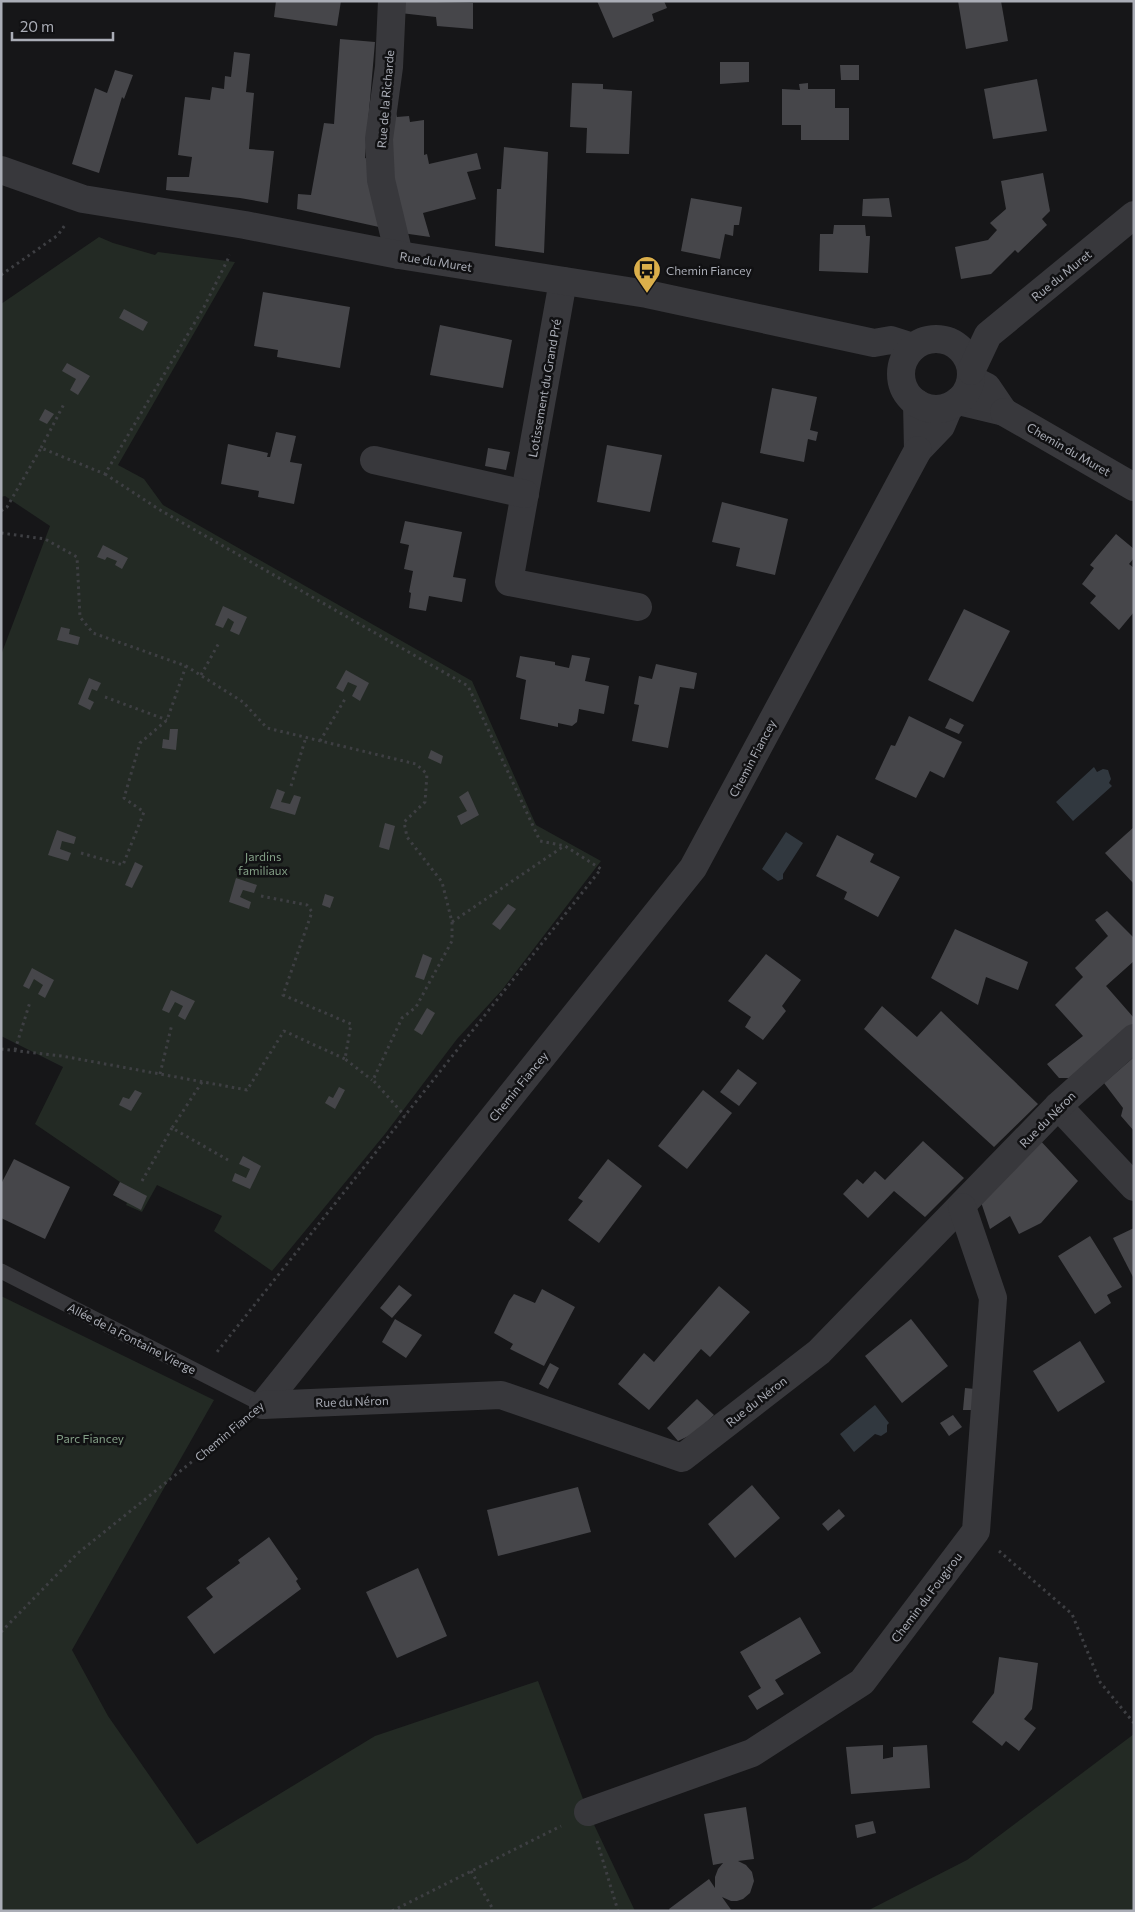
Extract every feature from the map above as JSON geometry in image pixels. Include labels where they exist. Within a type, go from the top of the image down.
[{"type":"street","name":"Rue de la Richarde","points":[[392,1],[389,67],[379,139],[381,180],[399,255]]},
{"type":"street","name":"Rue du Muret","points":[[1,170],[83,199],[245,225],[399,255],[647,294],[874,343],[891,340],[913,347]]},
{"type":"street","name":"Rue du Muret","points":[[962,390],[988,335],[1134,215]]},
{"type":"street","name":"Lotissement du Grand Pré","points":[[563,281],[509,582],[638,606]]},
{"type":"street","name":"Rue du Muret","points":[[953,343],[988,335]]},
{"type":"street","points":[[934,338],[944,339],[953,343],[969,359],[962,390],[938,409],[928,408],[917,403],[904,387],[901,376],[902,365],[906,355],[913,347],[923,341],[934,338]]},
{"type":"street","points":[[874,343],[886,364],[901,376]]},
{"type":"street","name":"Chemin du Muret","points":[[962,390],[1134,487]]},
{"type":"street","name":"Chemin Fiancey","points":[[263,1405],[693,868],[918,450],[941,426],[962,390]]},
{"type":"street","name":"Chemin Fiancey","points":[[917,403],[918,450]]},
{"type":"street","points":[[374,460],[525,494]]},
{"type":"street","name":"Rue du Néron","points":[[263,1405],[501,1395],[682,1458],[819,1352],[962,1207],[1058,1106],[1134,1038]]},
{"type":"street","points":[[1058,1106],[1134,1187]]},
{"type":"street","points":[[962,1207],[993,1298],[976,1531]]},
{"type":"street","name":"Chemin du Fougirou","points":[[591,1822],[752,1753],[862,1682],[976,1531]]},
{"type":"lane","name":"Allée de la Fontaine Vierge","points":[[1,1271],[263,1405]]},
{"type":"path","points":[[1,275],[58,235],[83,199]]},
{"type":"path","points":[[105,474],[204,307],[245,225]]},
{"type":"path","points":[[1,511],[7,507],[65,402]]},
{"type":"path","points":[[41,448],[105,474],[160,510],[468,686],[540,841],[564,846],[600,869],[200,1373]]},
{"type":"path","points":[[1,533],[45,539],[77,557],[80,617],[93,632],[186,666],[243,702],[267,728],[416,764],[427,774],[425,802],[404,822],[407,837],[442,882],[452,922],[452,941],[416,1008],[402,1018],[373,1080]]},
{"type":"path","points":[[201,675],[220,641]]},
{"type":"path","points":[[81,853],[123,865],[144,812],[124,798],[140,743],[167,720],[186,666]]},
{"type":"path","points":[[105,697],[167,720]]},
{"type":"path","points":[[320,741],[345,699]]},
{"type":"path","points":[[291,786],[306,737]]},
{"type":"path","points":[[452,922],[564,846]]},
{"type":"path","points":[[261,896],[307,905],[312,912],[283,995],[351,1024],[345,1059]]},
{"type":"path","points":[[15,1050],[30,1002]]},
{"type":"path","points":[[160,1074],[172,1024]]},
{"type":"path","points":[[1,1049],[62,1056],[247,1090],[284,1031],[345,1059],[373,1080],[405,1116]]},
{"type":"path","points":[[142,1181],[172,1128],[202,1082]]},
{"type":"path","points":[[172,1128],[228,1160]]},
{"type":"path","name":"Chemin Fiancey","points":[[1,1632],[78,1553],[263,1405]]},
{"type":"path","points":[[976,1531],[1072,1614],[1100,1682],[1134,1723]]},
{"type":"path","points":[[392,1911],[471,1871],[591,1822],[618,1911]]},
{"type":"path","points":[[471,1871],[494,1911]]},
{"type":"green space","name":"Jardins familiaux","points":[[99,237],[155,255],[158,252],[235,262],[118,465],[144,479],[163,505],[472,681],[536,825],[601,861],[502,990],[457,1039],[385,1134],[272,1271],[214,1231],[222,1216],[157,1185],[142,1212],[126,1205],[127,1203],[113,1195],[120,1182],[35,1124],[63,1067],[1,1036],[1,655],[50,526],[5,496],[1,497],[1,304]]},
{"type":"green space","name":"Parc Fiancey","points":[[1,1296],[214,1400],[72,1650],[108,1716],[197,1844],[375,1736],[538,1681],[588,1812],[635,1911],[1,1911]]},
{"type":"green space","points":[[1134,1734],[1134,1911],[867,1911],[967,1860]]},
{"type":"shaded area","points":[[1094,767],[1097,772],[1103,769],[1108,770],[1111,779],[1109,783],[1112,786],[1073,821],[1056,802]]},
{"type":"shaded area","points":[[786,832],[803,843],[783,874],[783,879],[778,881],[762,869]]},
{"type":"shaded area","points":[[875,1405],[889,1423],[887,1425],[887,1432],[881,1436],[875,1434],[854,1452],[840,1434]]},
{"type":"building","points":[[276,1],[341,1],[337,26],[274,17]]},
{"type":"building","points":[[400,1],[473,3],[473,29],[437,26],[436,17],[400,13]]},
{"type":"building","points":[[597,1],[664,1],[667,8],[652,14],[654,21],[613,38]]},
{"type":"building","points":[[958,1],[1001,1],[1008,41],[966,49]]},
{"type":"building","points":[[340,39],[375,42],[365,158],[373,160],[379,227],[297,209],[298,194],[311,195],[324,123],[334,124]]},
{"type":"building","points":[[234,52],[250,54],[246,92],[254,93],[249,149],[274,151],[268,203],[166,190],[167,177],[189,177],[192,157],[178,155],[185,97],[210,100],[212,87],[224,89],[225,76],[231,77]]},
{"type":"building","points":[[720,62],[749,62],[749,82],[720,84]]},
{"type":"building","points":[[840,65],[859,65],[859,80],[841,80]]},
{"type":"building","points":[[115,70],[133,75],[124,99],[122,97],[99,173],[72,164],[95,88],[107,93]]},
{"type":"building","points":[[1037,79],[1047,131],[993,139],[984,89]]},
{"type":"building","points":[[572,83],[603,84],[603,89],[632,91],[629,154],[586,153],[587,128],[570,127]]},
{"type":"building","points":[[808,83],[808,89],[835,89],[835,108],[849,108],[849,140],[801,140],[801,125],[782,125],[782,89],[800,90],[799,84]]},
{"type":"building","points":[[396,113],[397,117],[409,116],[410,122],[424,120],[424,155],[427,154],[429,164],[477,153],[481,169],[467,172],[476,199],[423,213],[430,237],[402,233],[386,175]]},
{"type":"building","points":[[504,147],[548,152],[544,253],[495,246],[497,189],[501,189]]},
{"type":"building","points":[[1043,173],[1050,211],[1042,219],[1047,225],[1018,253],[1015,250],[991,274],[961,279],[955,247],[988,240],[997,230],[990,223],[1006,209],[1001,181]]},
{"type":"building","points":[[691,198],[742,207],[739,225],[734,225],[733,236],[725,234],[720,259],[681,251]]},
{"type":"building","points":[[889,198],[892,217],[862,216],[863,199]]},
{"type":"building","points":[[834,225],[865,225],[866,236],[870,236],[868,273],[819,271],[820,234],[833,234]]},
{"type":"building","points":[[263,292],[350,307],[340,368],[277,357],[278,350],[254,346]]},
{"type":"building","points":[[124,309],[148,322],[143,331],[119,318]]},
{"type":"building","points":[[440,325],[512,340],[503,388],[430,375]]},
{"type":"building","points":[[67,363],[90,376],[78,395],[70,390],[76,379],[62,371]]},
{"type":"building","points":[[772,388],[817,397],[810,430],[818,432],[816,441],[808,439],[804,462],[760,453]]},
{"type":"building","points":[[45,409],[54,414],[47,424],[39,420]]},
{"type":"building","points":[[276,432],[296,436],[290,462],[302,464],[294,504],[258,497],[259,491],[221,484],[228,444],[268,453],[267,457],[270,457]]},
{"type":"building","points":[[607,445],[662,455],[650,512],[597,502]]},
{"type":"building","points":[[488,448],[510,452],[506,470],[485,466]]},
{"type":"building","points":[[722,502],[788,519],[775,575],[736,566],[740,548],[712,542]]},
{"type":"building","points":[[405,521],[462,532],[453,577],[466,579],[462,602],[429,596],[426,611],[409,608],[411,593],[409,592],[413,571],[404,569],[409,545],[400,543]]},
{"type":"building","points":[[1116,534],[1134,549],[1134,558],[1129,564],[1134,568],[1134,612],[1119,630],[1090,603],[1096,596],[1082,584],[1094,568],[1090,565]]},
{"type":"building","points":[[103,545],[128,558],[122,569],[115,565],[117,561],[107,557],[105,560],[97,557]]},
{"type":"building","points":[[223,606],[247,617],[239,635],[230,631],[234,622],[228,618],[223,628],[215,625]]},
{"type":"building","points":[[964,609],[1010,631],[973,702],[928,680]]},
{"type":"building","points":[[61,627],[70,629],[69,634],[80,637],[78,645],[57,640]]},
{"type":"building","points":[[572,655],[590,658],[585,681],[609,686],[604,714],[579,709],[577,722],[572,726],[558,723],[558,727],[520,719],[526,680],[516,677],[520,656],[555,662],[555,665],[569,668]]},
{"type":"building","points":[[656,664],[697,673],[694,689],[680,687],[668,748],[632,741],[639,705],[634,704],[639,676],[652,679]]},
{"type":"building","points":[[346,670],[369,683],[360,701],[352,696],[357,686],[348,682],[343,692],[336,688]]},
{"type":"building","points":[[89,678],[101,683],[97,691],[92,689],[88,699],[94,702],[90,710],[78,704]]},
{"type":"building","points":[[909,716],[962,742],[944,778],[930,771],[916,798],[875,779],[891,745],[895,746]]},
{"type":"building","points":[[950,718],[964,725],[959,734],[945,728]]},
{"type":"building","points":[[170,729],[178,729],[176,750],[162,748],[163,739],[169,740]]},
{"type":"building","points":[[431,750],[443,756],[441,764],[428,758]]},
{"type":"building","points":[[277,789],[285,792],[281,802],[290,804],[294,795],[301,797],[295,815],[270,808]]},
{"type":"building","points":[[468,791],[479,815],[461,825],[457,816],[467,811],[459,797]]},
{"type":"building","points":[[385,823],[395,826],[389,850],[379,847]]},
{"type":"building","points":[[1134,827],[1134,884],[1105,853]]},
{"type":"building","points":[[57,830],[76,837],[74,844],[62,841],[60,849],[71,853],[68,861],[48,855]]},
{"type":"building","points":[[837,835],[874,854],[870,862],[900,877],[878,917],[844,899],[847,892],[816,876]]},
{"type":"building","points":[[135,862],[143,866],[132,888],[125,885]]},
{"type":"building","points":[[236,878],[257,885],[254,893],[243,890],[240,897],[251,902],[249,909],[229,902]]},
{"type":"building","points":[[325,894],[334,897],[330,908],[322,905]]},
{"type":"building","points":[[508,904],[516,909],[500,930],[492,924]]},
{"type":"building","points":[[1107,911],[1134,938],[1134,961],[1106,986],[1134,1018],[1134,1025],[1069,1078],[1059,1078],[1047,1064],[1083,1036],[1055,1005],[1083,977],[1075,968],[1108,936],[1095,920]]},
{"type":"building","points":[[955,929],[1028,962],[1018,990],[986,977],[978,1005],[931,978]]},
{"type":"building","points":[[423,954],[432,958],[424,980],[415,977]]},
{"type":"building","points":[[766,954],[801,980],[782,1006],[786,1011],[763,1040],[745,1027],[751,1017],[728,1001]]},
{"type":"building","points":[[32,968],[54,980],[45,998],[38,994],[43,985],[34,979],[29,989],[23,986]]},
{"type":"building","points":[[171,990],[195,1001],[185,1020],[178,1016],[183,1006],[175,1002],[169,1013],[162,1010]]},
{"type":"building","points":[[882,1006],[917,1037],[941,1011],[1038,1104],[994,1147],[864,1029]]},
{"type":"building","points":[[427,1008],[435,1013],[422,1035],[414,1030]]},
{"type":"building","points":[[1134,1057],[1134,1131],[1121,1116],[1123,1108],[1104,1083]]},
{"type":"building","points":[[738,1069],[757,1083],[739,1106],[720,1092]]},
{"type":"building","points":[[339,1087],[345,1090],[335,1109],[325,1103],[329,1096],[333,1098]]},
{"type":"building","points":[[135,1090],[142,1093],[131,1111],[119,1105],[123,1097],[129,1099]]},
{"type":"building","points":[[703,1090],[732,1113],[687,1169],[658,1146]]},
{"type":"building","points":[[1037,1137],[1078,1181],[1041,1223],[1019,1234],[1010,1216],[990,1229],[980,1199]]},
{"type":"building","points":[[923,1141],[964,1178],[925,1217],[894,1191],[868,1218],[843,1194],[857,1179],[863,1184],[875,1171],[885,1180]]},
{"type":"building","points":[[243,1156],[261,1166],[250,1189],[232,1181],[235,1173],[246,1178],[250,1169],[239,1164]]},
{"type":"building","points":[[14,1159],[70,1187],[45,1239],[1,1218],[1,1184]]},
{"type":"building","points":[[608,1159],[642,1186],[599,1243],[568,1220],[583,1201],[578,1198]]},
{"type":"building","points":[[120,1182],[147,1196],[141,1210],[113,1195]]},
{"type":"building","points":[[1134,1228],[1134,1279],[1113,1238]]},
{"type":"building","points":[[1090,1236],[1122,1287],[1107,1295],[1111,1303],[1095,1314],[1058,1256]]},
{"type":"building","points":[[399,1285],[412,1295],[392,1318],[380,1308]]},
{"type":"building","points":[[719,1286],[750,1312],[710,1357],[701,1349],[649,1410],[618,1384],[644,1353],[654,1362]]},
{"type":"building","points":[[542,1289],[575,1307],[544,1366],[510,1349],[513,1344],[494,1333],[514,1294],[535,1303]]},
{"type":"building","points":[[395,1319],[422,1335],[406,1358],[382,1342]]},
{"type":"building","points":[[911,1319],[948,1366],[902,1403],[865,1356]]},
{"type":"building","points":[[1080,1341],[1105,1382],[1058,1412],[1033,1371]]},
{"type":"building","points":[[550,1363],[559,1368],[548,1389],[539,1384]]},
{"type":"building","points":[[965,1388],[975,1389],[974,1410],[963,1410]]},
{"type":"building","points":[[697,1399],[714,1415],[695,1433],[678,1441],[667,1428]]},
{"type":"building","points":[[953,1415],[962,1427],[949,1436],[940,1423]]},
{"type":"building","points":[[752,1485],[780,1518],[735,1558],[708,1524]]},
{"type":"building","points":[[578,1487],[591,1532],[498,1556],[487,1510]]},
{"type":"building","points":[[839,1509],[845,1516],[828,1531],[822,1524]]},
{"type":"building","points":[[269,1537],[298,1579],[296,1581],[301,1589],[214,1654],[187,1617],[213,1597],[206,1588],[240,1563],[238,1560]]},
{"type":"building","points":[[418,1568],[447,1636],[397,1658],[366,1592]]},
{"type":"building","points":[[800,1617],[821,1653],[775,1680],[784,1694],[757,1710],[748,1696],[761,1688],[740,1652]]},
{"type":"building","points":[[999,1657],[1038,1663],[1032,1709],[1024,1719],[1036,1728],[1019,1751],[1006,1741],[1002,1746],[972,1722],[994,1693]]},
{"type":"building","points":[[883,1745],[883,1759],[893,1757],[893,1747],[927,1745],[930,1788],[851,1794],[846,1747]]},
{"type":"building","points":[[746,1807],[754,1859],[738,1861],[746,1865],[752,1872],[754,1881],[750,1893],[737,1901],[731,1901],[722,1897],[732,1911],[670,1911],[669,1909],[709,1879],[715,1888],[715,1877],[723,1863],[713,1865],[704,1814]]},
{"type":"building","points":[[873,1821],[876,1833],[857,1838],[855,1825]]},
{"type":"place","name":"Chemin Fiancey","points":[[647,294]]}]
